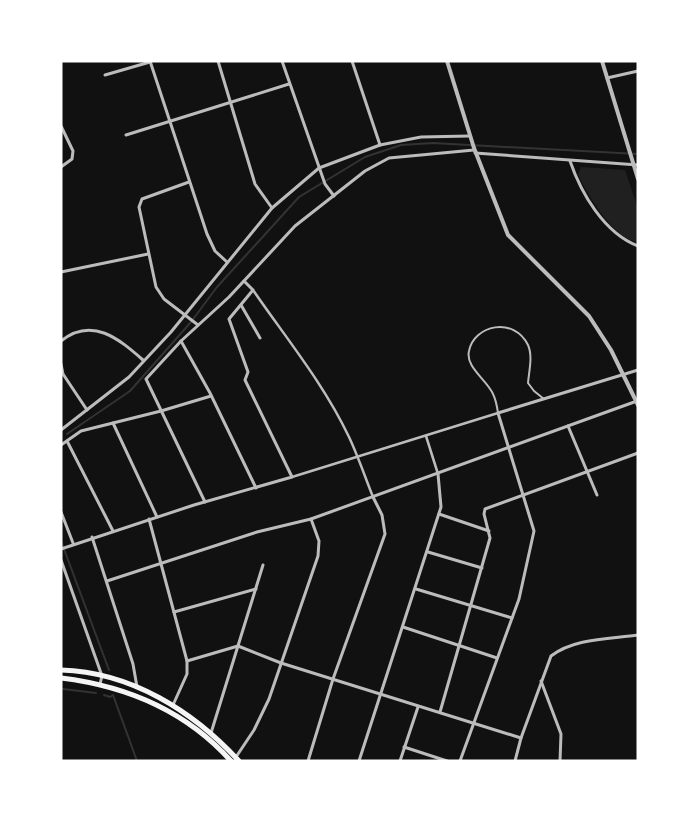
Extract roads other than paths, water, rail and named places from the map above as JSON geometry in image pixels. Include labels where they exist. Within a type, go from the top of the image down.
[{"type":"highway","points":[[61,670],[102,676],[137,687],[173,706],[211,733],[235,759]]},
{"type":"highway","points":[[61,678],[100,684],[143,697],[168,710],[195,728],[235,759]]},
{"type":"street","points":[[105,75],[150,61],[207,234],[215,251],[227,262]]},
{"type":"street","points":[[218,61],[255,184],[272,208]]},
{"type":"street","points":[[282,61],[319,169],[325,184],[333,194]]},
{"type":"street","points":[[352,61],[380,145]]},
{"type":"street","points":[[107,581],[257,532],[311,519],[637,402],[624,375],[589,316],[508,235],[474,151],[447,61]]},
{"type":"street","points":[[602,61],[638,179]]},
{"type":"street","points":[[608,78],[638,70]]},
{"type":"street","points":[[126,135],[289,84]]},
{"type":"street","points":[[61,126],[73,151],[72,159],[61,167]]},
{"type":"street","points":[[61,430],[129,377],[170,332],[272,208],[319,169],[380,145],[420,137],[470,137]]},
{"type":"street","points":[[205,502],[146,379],[196,324],[244,281],[295,226],[333,194],[365,171],[389,158],[474,151],[570,161],[634,164]]},
{"type":"street","points":[[570,161],[585,195],[594,208],[617,233],[638,246]]},
{"type":"street","points":[[189,182],[142,199],[139,207],[156,287],[164,299],[196,324]]},
{"type":"street","points":[[61,272],[148,254]]},
{"type":"street","points":[[244,281],[253,290],[317,381],[349,437],[382,515],[385,534],[333,679],[308,761]]},
{"type":"street","points":[[253,290],[229,320],[248,372],[245,380],[292,478]]},
{"type":"street","points":[[241,305],[260,338]]},
{"type":"street","points":[[61,341],[67,336],[85,331],[102,331],[118,338],[143,360]]},
{"type":"street","points":[[180,341],[211,396],[256,488]]},
{"type":"street","points":[[61,364],[62,374],[86,410]]},
{"type":"street","points":[[61,549],[149,519],[292,478],[638,370]]},
{"type":"street","points":[[61,445],[81,431],[161,412],[211,396]]},
{"type":"street","points":[[460,761],[472,722],[519,599],[534,531],[498,413]]},
{"type":"street","points":[[113,423],[157,517]]},
{"type":"street","points":[[568,426],[589,472],[597,495]]},
{"type":"street","points":[[359,761],[428,552],[442,500],[438,474],[426,436]]},
{"type":"street","points":[[67,441],[113,531]]},
{"type":"street","points":[[440,712],[490,538],[490,531],[484,514],[486,509],[638,454]]},
{"type":"street","points":[[61,512],[73,544]]},
{"type":"street","points":[[439,514],[490,531]]},
{"type":"street","points":[[149,519],[188,661],[187,674],[173,706]]},
{"type":"street","points":[[235,759],[254,730],[269,699],[318,556],[319,541],[311,519]]},
{"type":"street","points":[[92,537],[133,664],[137,687]]},
{"type":"street","points":[[428,552],[482,568]]},
{"type":"street","points":[[61,560],[102,676],[100,684]]},
{"type":"street","points":[[211,733],[263,565]]},
{"type":"street","points":[[174,612],[256,589]]},
{"type":"street","points":[[416,589],[512,618]]},
{"type":"street","points":[[403,627],[496,658]]},
{"type":"street","points":[[515,761],[521,738],[551,656],[561,648],[638,635]]},
{"type":"street","points":[[188,661],[238,646],[281,664],[521,738]]},
{"type":"street","points":[[541,682],[561,734],[559,760]]},
{"type":"street","points":[[400,761],[418,707]]},
{"type":"street","points":[[404,747],[447,761]]},
{"type":"lane","points":[[498,413],[493,394],[472,366],[468,351],[480,335],[495,327],[508,326],[522,335],[529,346],[531,357],[528,383],[544,399]]},
{"type":"waterway","points":[[67,434],[130,391],[191,322],[217,287],[299,197],[365,157],[401,145],[433,143],[638,154]]},
{"type":"waterway","points":[[61,541],[109,670]]},
{"type":"waterway","points":[[63,689],[96,693]]},
{"type":"waterway","points":[[104,695],[110,697],[113,695],[137,761]]}]
